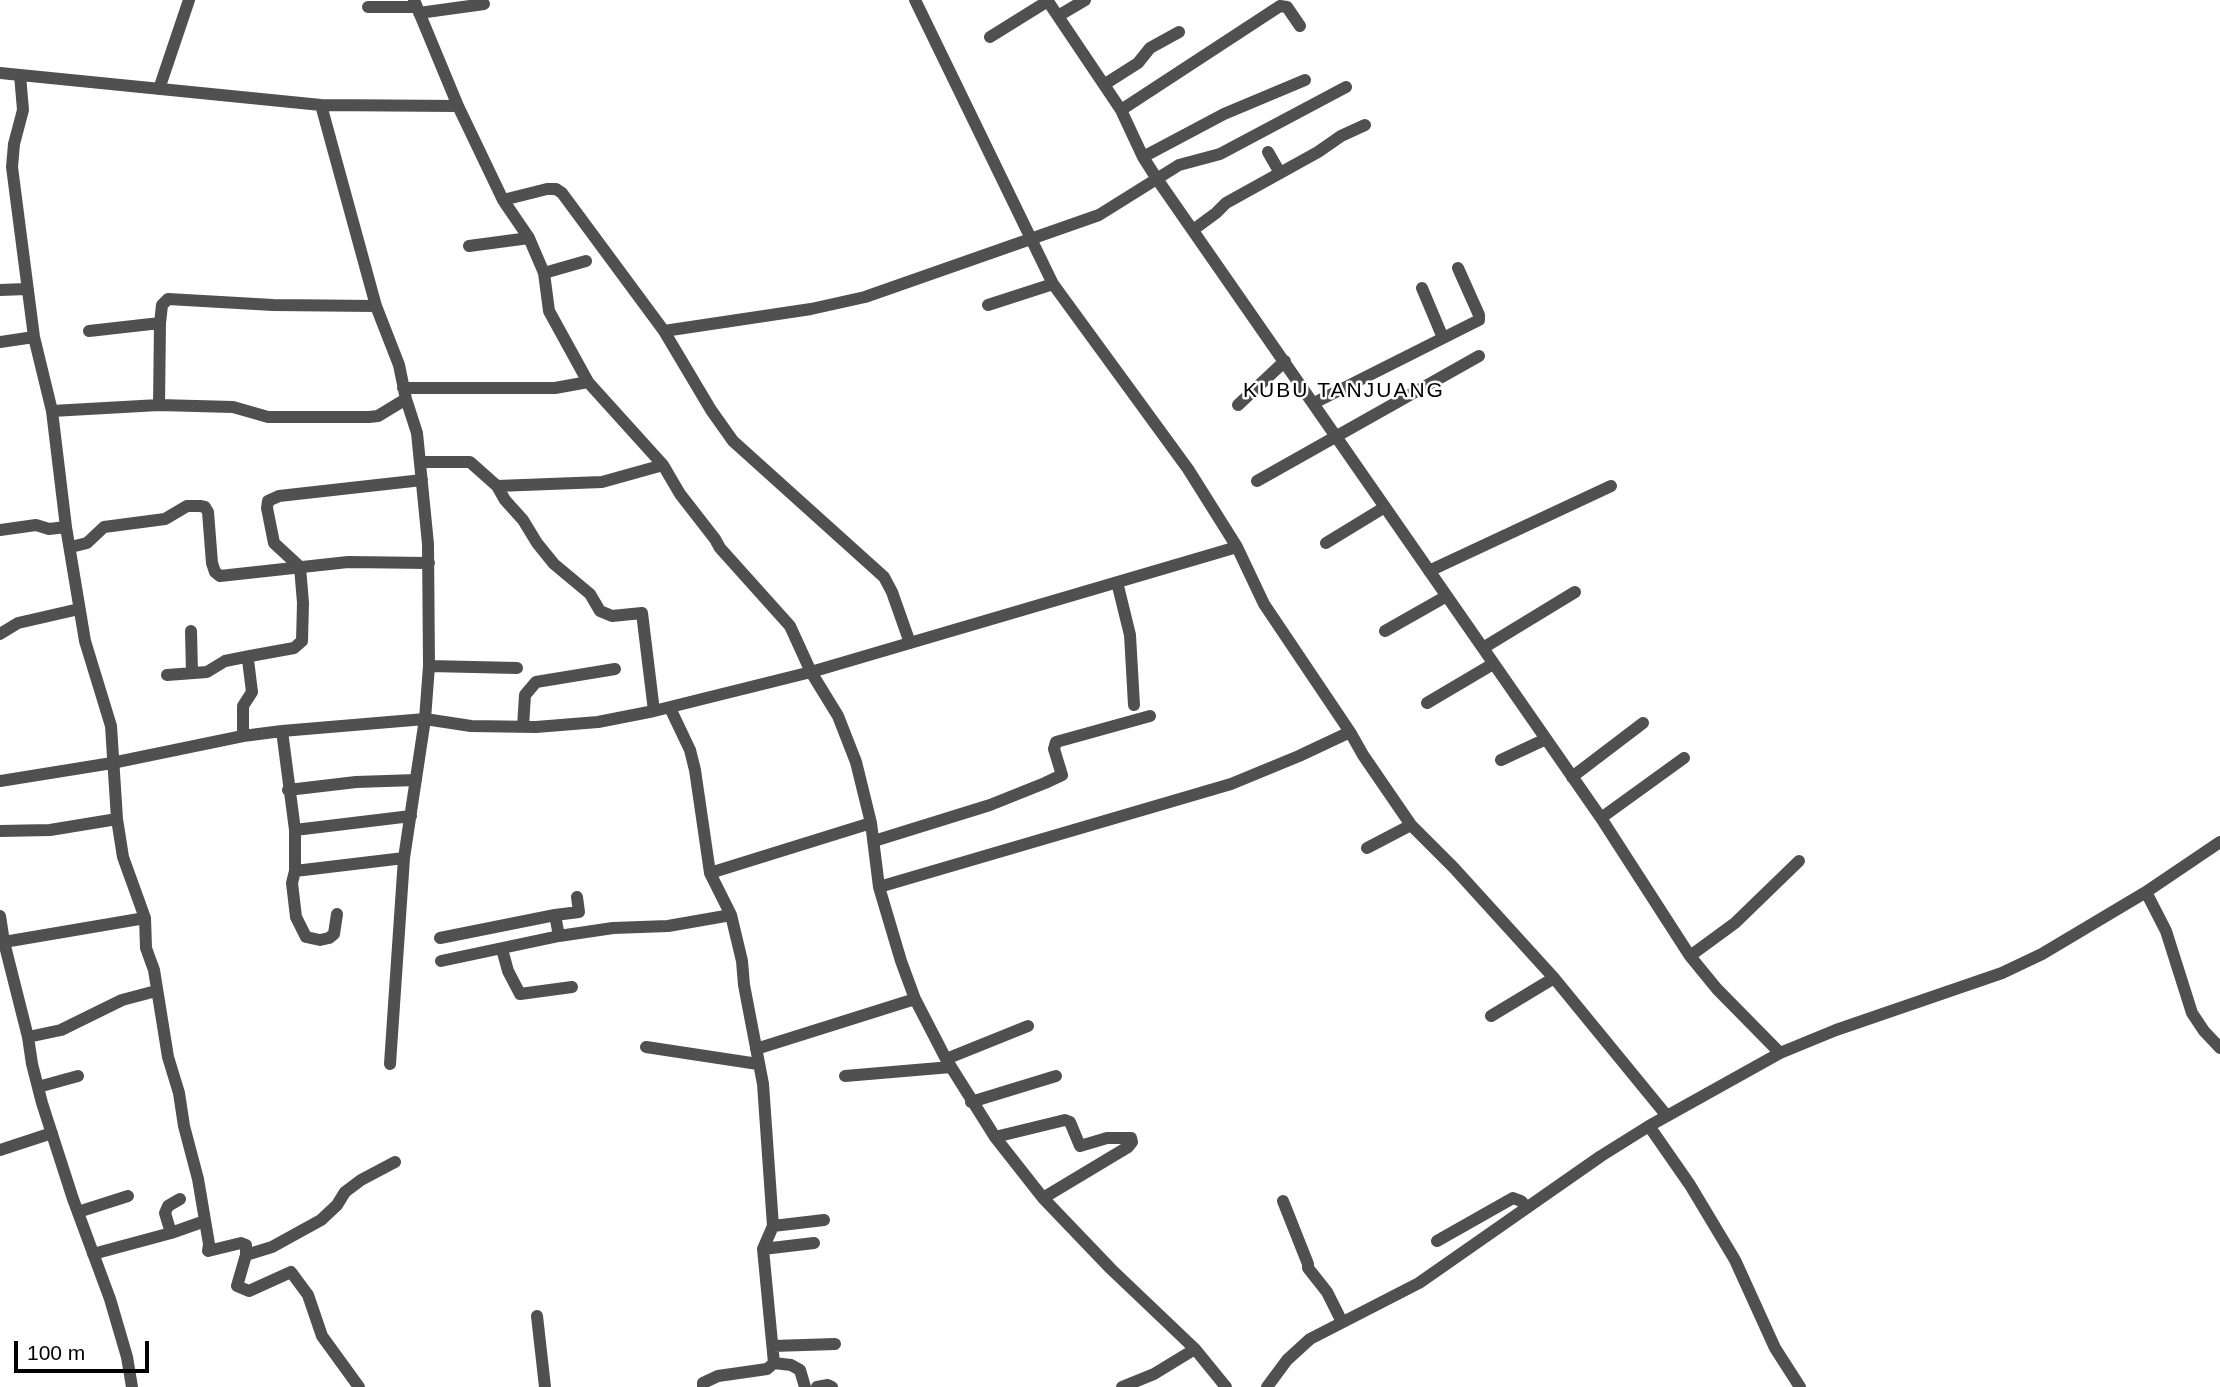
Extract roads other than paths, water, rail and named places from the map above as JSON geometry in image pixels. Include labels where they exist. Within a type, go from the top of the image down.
[{"type":"street","points":[[159,89],[188,0]]},
{"type":"street","points":[[915,0],[1053,284],[1188,469],[1237,547],[1264,604],[1363,755],[1411,825],[1555,978],[1667,1116]]},
{"type":"street","points":[[1058,16],[1085,0]]},
{"type":"street","points":[[990,37],[1048,1],[1121,110],[1157,180],[1285,360],[1446,597],[1573,777],[1690,956],[1717,989],[1780,1053]]},
{"type":"street","points":[[368,7],[484,4]]},
{"type":"street","points":[[1121,110],[1280,6],[1287,7],[1300,26]]},
{"type":"street","points":[[417,7],[458,106],[503,200],[529,237],[544,273],[549,311],[588,382],[663,465],[680,494],[720,548],[790,626],[811,672],[842,727],[856,762],[871,823],[879,887],[901,961],[915,999],[948,1063],[995,1136],[1044,1198],[1111,1269],[1195,1349],[1226,1387]]},
{"type":"street","points":[[1105,84],[1138,63],[1150,48],[1179,32]]},
{"type":"street","points":[[0,74],[321,105],[458,106]]},
{"type":"street","points":[[20,75],[23,110],[13,144],[12,167],[26,289],[34,337],[52,411],[66,527],[85,641],[111,726],[117,819],[123,857],[145,918],[146,948],[154,970],[167,1057],[179,1093],[184,1126],[198,1179],[208,1251],[242,1243],[246,1245],[246,1255],[237,1286],[249,1291],[291,1272],[308,1295],[322,1336],[359,1387]]},
{"type":"street","points":[[1143,157],[1235,109],[1305,80]]},
{"type":"street","points":[[664,331],[811,309],[865,297],[1099,215],[1179,165],[1220,154],[1346,87]]},
{"type":"street","points":[[321,105],[376,306],[399,365],[422,462],[429,563],[429,666],[425,719],[404,858],[390,1064]]},
{"type":"street","points":[[1193,230],[1226,203],[1318,152],[1341,136],[1365,125]]},
{"type":"street","points":[[1268,152],[1280,173]]},
{"type":"street","points":[[503,200],[547,188],[562,193],[664,331],[711,410],[733,441],[884,577],[911,643]]},
{"type":"street","points":[[469,246],[529,237]]},
{"type":"street","points":[[544,273],[586,261]]},
{"type":"street","points":[[1314,403],[1479,320],[1458,268]]},
{"type":"street","points":[[988,305],[1053,284]]},
{"type":"street","points":[[1422,288],[1443,338]]},
{"type":"street","points":[[0,290],[26,289]]},
{"type":"street","points":[[159,405],[160,323],[162,305],[168,299],[274,305],[376,306]]},
{"type":"street","points":[[89,331],[160,323]]},
{"type":"street","points":[[0,342],[34,337]]},
{"type":"street","points":[[1257,481],[1479,356]]},
{"type":"street","points":[[1238,405],[1285,360]]},
{"type":"street","points":[[52,411],[159,405],[233,407],[268,417],[369,417],[378,416],[405,393],[555,388],[588,382]]},
{"type":"street","points":[[422,462],[470,462],[497,486],[554,564],[590,594],[603,614],[612,616],[642,613],[654,711]]},
{"type":"street","points":[[497,486],[602,482],[663,465]]},
{"type":"street","points":[[167,675],[207,672],[225,661],[294,648],[302,641],[300,568],[274,543],[268,501],[273,498],[422,480]]},
{"type":"street","points":[[1429,571],[1611,486]]},
{"type":"street","points":[[71,547],[87,543],[104,527],[165,519],[187,506],[200,506],[208,512],[212,563],[217,575],[348,562],[429,563]]},
{"type":"street","points":[[1326,543],[1385,508]]},
{"type":"street","points":[[0,530],[36,525],[48,529],[66,527]]},
{"type":"street","points":[[0,781],[282,731],[425,719],[471,726],[523,727],[598,722],[670,708],[811,672],[1237,547]]},
{"type":"street","points":[[1117,582],[1130,635],[1134,705]]},
{"type":"street","points":[[1483,648],[1575,592]]},
{"type":"street","points":[[1385,631],[1446,597]]},
{"type":"street","points":[[0,634],[18,623],[79,609]]},
{"type":"street","points":[[191,631],[192,673]]},
{"type":"street","points":[[243,736],[243,706],[252,692],[248,660],[250,656]]},
{"type":"street","points":[[1427,703],[1493,664]]},
{"type":"street","points":[[429,666],[517,667]]},
{"type":"street","points":[[523,727],[524,695],[536,682],[615,669]]},
{"type":"street","points":[[670,708],[690,750],[695,770],[710,873],[730,915],[742,961],[763,1084],[773,1226],[763,1249],[774,1363]]},
{"type":"street","points":[[874,841],[990,805],[1045,783],[1062,775],[1054,749],[1056,742],[1150,716]]},
{"type":"street","points":[[1573,777],[1643,723]]},
{"type":"street","points":[[282,731],[295,830],[295,871],[292,883],[296,917],[306,937],[320,940],[334,934],[337,914]]},
{"type":"street","points":[[879,887],[1231,784],[1350,732]]},
{"type":"street","points":[[1501,760],[1546,739]]},
{"type":"street","points":[[1601,818],[1684,758]]},
{"type":"street","points":[[288,790],[356,782],[416,780]]},
{"type":"street","points":[[295,830],[411,816]]},
{"type":"street","points":[[0,831],[50,830],[117,819]]},
{"type":"street","points":[[710,873],[871,823]]},
{"type":"street","points":[[1367,848],[1411,825]]},
{"type":"street","points":[[1268,1387],[1298,1348],[1310,1339],[1419,1283],[1649,1126],[1780,1053],[1849,1025],[2002,973],[2088,929],[2220,842]]},
{"type":"street","points":[[295,871],[404,858]]},
{"type":"street","points":[[1690,956],[1735,923],[1799,861]]},
{"type":"street","points":[[2146,892],[2166,931],[2192,1013],[2220,1048]]},
{"type":"street","points":[[440,939],[579,912],[577,897]]},
{"type":"street","points":[[555,915],[559,936]]},
{"type":"street","points":[[441,961],[559,936],[668,926],[730,915]]},
{"type":"street","points":[[0,916],[38,1087],[78,1212],[110,1299],[127,1357],[132,1387]]},
{"type":"street","points":[[4,942],[145,918]]},
{"type":"street","points":[[502,949],[508,971],[520,994],[572,987]]},
{"type":"street","points":[[1491,1016],[1555,978]]},
{"type":"street","points":[[28,1037],[72,1026],[122,1000],[156,991]]},
{"type":"street","points":[[756,1049],[915,999]]},
{"type":"street","points":[[845,1076],[948,1063],[1028,1026]]},
{"type":"street","points":[[646,1047],[758,1064]]},
{"type":"street","points":[[38,1087],[78,1076]]},
{"type":"street","points":[[971,1102],[1056,1076]]},
{"type":"street","points":[[995,1136],[1065,1120],[1070,1122],[1080,1146],[1107,1138],[1131,1138],[1132,1142],[1128,1147],[1044,1198]]},
{"type":"street","points":[[1649,1126],[1690,1185],[1735,1260],[1775,1348],[1800,1387]]},
{"type":"street","points":[[0,1150],[52,1133]]},
{"type":"street","points":[[246,1255],[272,1247],[321,1220],[337,1205],[345,1192],[395,1162]]},
{"type":"street","points":[[78,1212],[128,1196]]},
{"type":"street","points":[[1437,1241],[1513,1198],[1521,1201],[1527,1208]]},
{"type":"street","points":[[172,1233],[166,1219],[166,1209],[180,1199]]},
{"type":"street","points":[[1283,1201],[1308,1268],[1327,1292],[1342,1322]]},
{"type":"street","points":[[773,1226],[824,1220]]},
{"type":"street","points":[[93,1254],[172,1233],[205,1221]]},
{"type":"street","points":[[763,1249],[814,1243]]},
{"type":"street","points":[[537,1316],[545,1387]]},
{"type":"street","points":[[773,1346],[835,1344]]},
{"type":"street","points":[[1122,1387],[1154,1374],[1195,1349]]},
{"type":"street","points":[[703,1387],[703,1383],[718,1377],[767,1369],[774,1363],[791,1365],[800,1370],[805,1387]]},
{"type":"street","points":[[817,1387],[832,1387]]},
{"type":"district","name":"KUBU TANJUANG","points":[[1344,391]]}]
